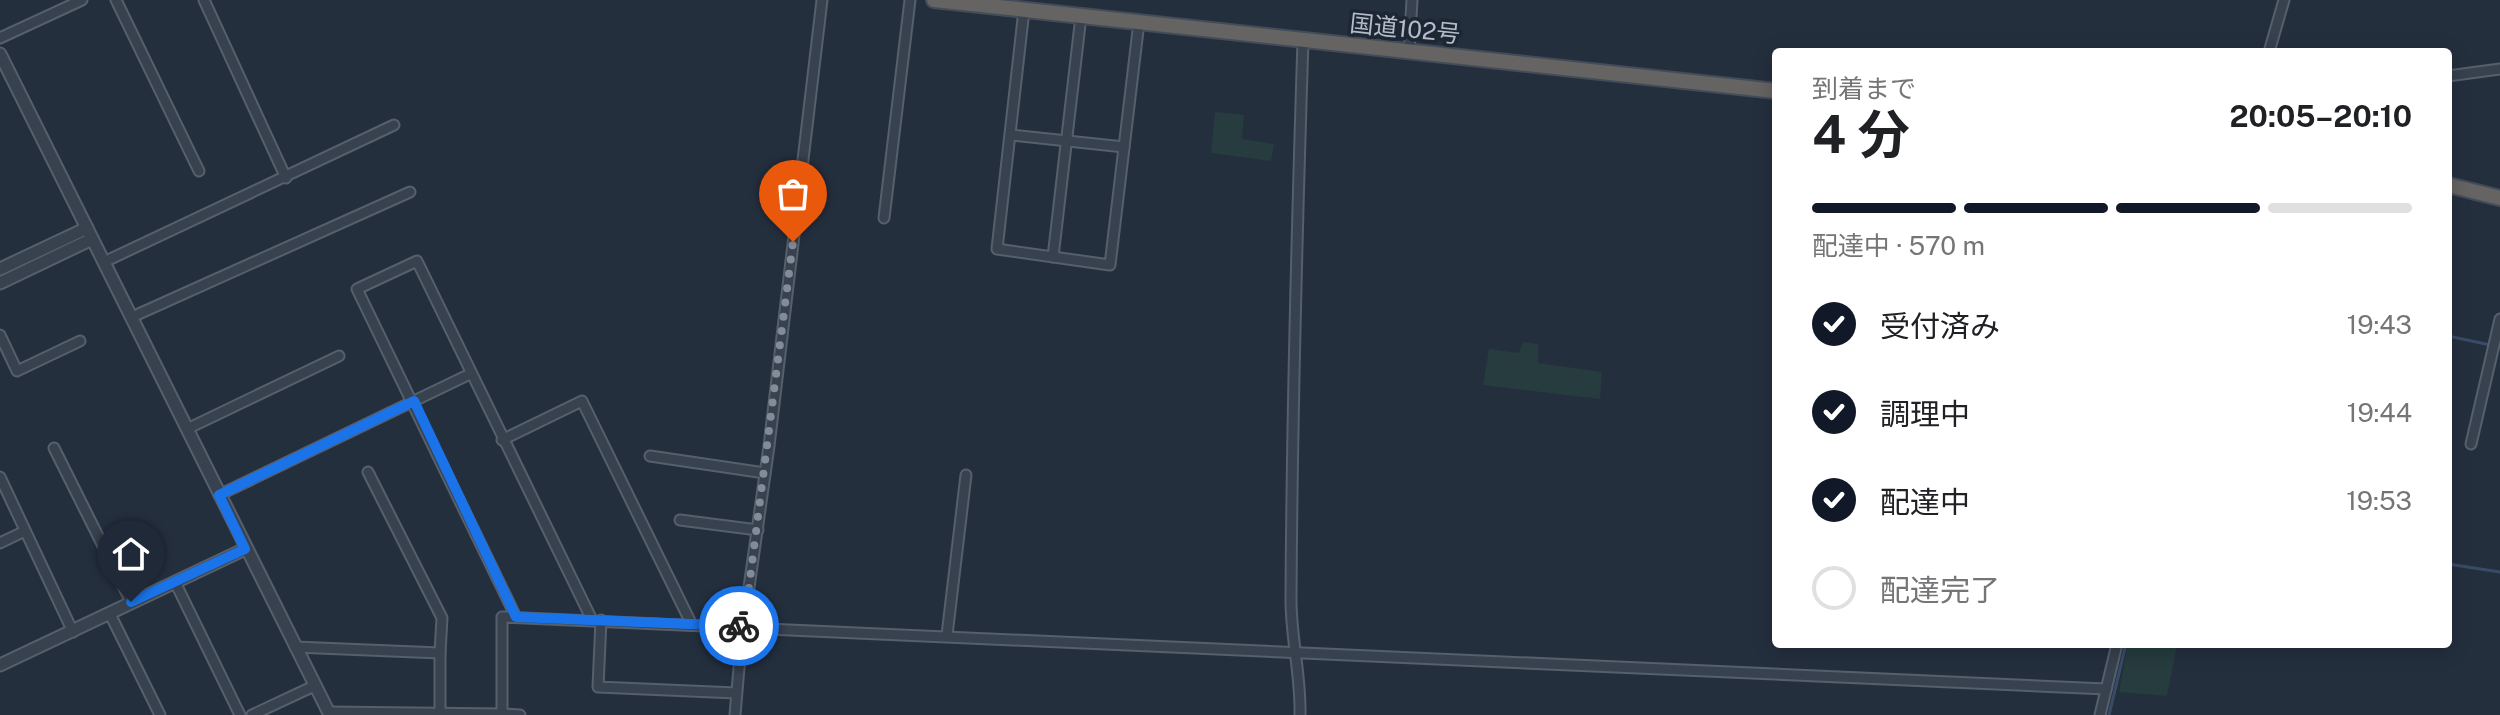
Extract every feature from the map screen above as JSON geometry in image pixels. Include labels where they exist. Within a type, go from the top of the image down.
[{"type":"highway","name":"国道102号","points":[[936,0],[1772,91]]},
{"type":"highway","points":[[2452,186],[2500,198]]},
{"type":"street","points":[[0,38],[82,0]]},
{"type":"street","points":[[116,0],[199,171]]},
{"type":"street","points":[[204,0],[286,178]]},
{"type":"street","points":[[735,715],[822,0]]},
{"type":"street","points":[[884,218],[910,0]]},
{"type":"street","points":[[1409,52],[1412,0]]},
{"type":"street","points":[[2270,48],[2284,0]]},
{"type":"street","points":[[1024,10],[997,249],[1110,265],[1139,22]]},
{"type":"street","points":[[1053,257],[1081,16]]},
{"type":"street","points":[[1300,715],[1298,654],[1291,614],[1303,40]]},
{"type":"street","points":[[0,54],[329,714],[520,715]]},
{"type":"street","points":[[2452,75],[2500,69]]},
{"type":"street","points":[[104,262],[394,125]]},
{"type":"street","points":[[1011,135],[1124,147]]},
{"type":"street","points":[[132,317],[410,192]]},
{"type":"street","points":[[0,269],[89,234]]},
{"type":"street","points":[[0,283],[89,234]]},
{"type":"street","points":[[516,617],[414,401],[357,289],[417,261],[502,440],[597,620],[598,687],[736,693]]},
{"type":"street","points":[[2471,444],[2500,319]]},
{"type":"street","points":[[0,335],[17,371],[80,341]]},
{"type":"street","points":[[187,429],[339,356]]},
{"type":"street","points":[[219,495],[470,374]]},
{"type":"street","points":[[502,440],[582,401],[692,625]]},
{"type":"street","points":[[54,448],[131,602]]},
{"type":"street","points":[[650,456],[765,473]]},
{"type":"street","points":[[368,472],[442,618],[440,713]]},
{"type":"street","points":[[947,635],[966,475]]},
{"type":"street","points":[[0,477],[73,632]]},
{"type":"street","points":[[680,520],[758,530]]},
{"type":"street","points":[[0,543],[25,531]]},
{"type":"street","points":[[0,665],[245,549]]},
{"type":"street","points":[[175,582],[240,715]]},
{"type":"street","points":[[110,614],[160,715]]},
{"type":"street","points":[[502,714],[502,617],[2106,689]]},
{"type":"street","points":[[295,647],[440,653]]},
{"type":"street","points":[[2100,715],[2116,648]]},
{"type":"street","points":[[252,715],[314,686]]},
{"type":"green space","points":[[1215,112],[1244,115],[1242,139],[1274,144],[1271,161],[1211,153]]},
{"type":"green space","points":[[1523,342],[1538,344],[1538,363],[1602,372],[1600,399],[1483,385],[1489,349],[1519,353]]},
{"type":"green space","points":[[2127,648],[2176,648],[2167,696],[2119,692]]},
{"type":"waterway","points":[[2452,337],[2500,347]]},
{"type":"waterway","points":[[2452,565],[2500,572]]},
{"type":"waterway","points":[[2109,715],[2125,648]]},
{"type":"way so far","points":[[739,626],[744,626],[758,530],[793,242]]},
{"type":"route","points":[[131,602],[245,549],[219,495],[414,401],[516,617],[739,626]]}]
